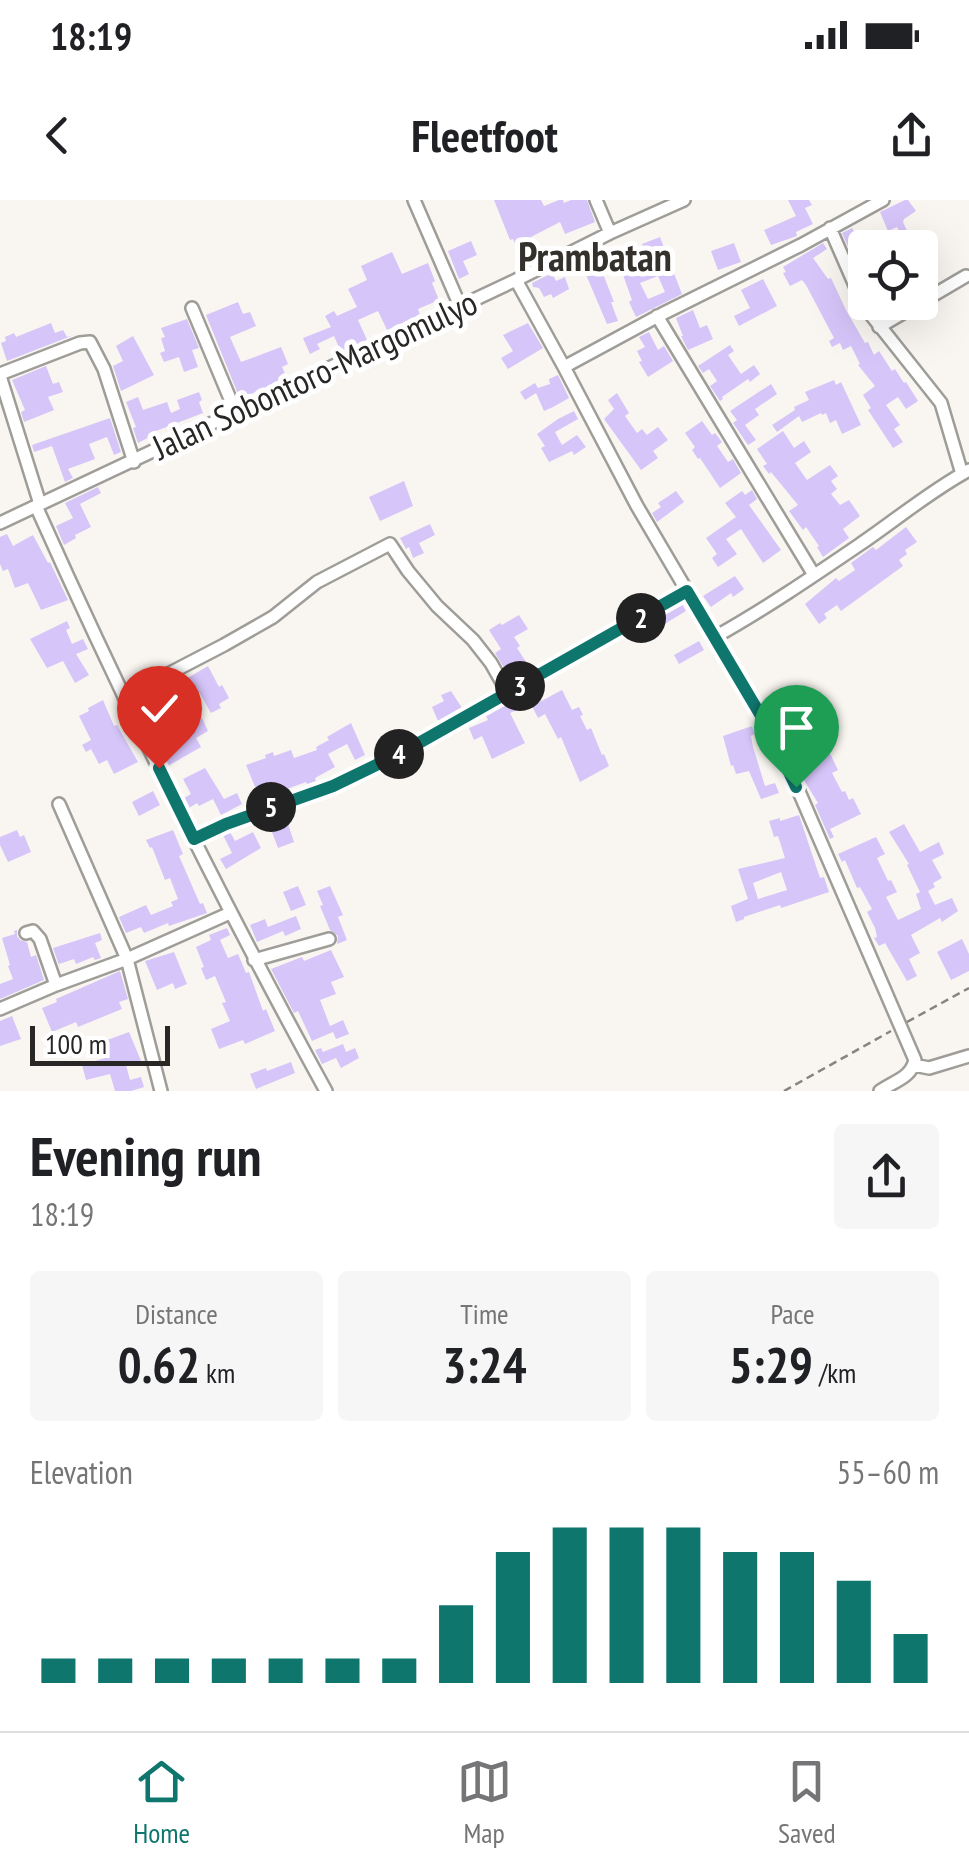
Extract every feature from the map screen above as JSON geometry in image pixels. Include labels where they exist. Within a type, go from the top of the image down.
[{"type":"street","points":[[414,200],[460,306]]},
{"type":"street","points":[[596,200],[610,233]]},
{"type":"street","name":"Jalan Sobontoro-Margomulyo","points":[[0,523],[684,200]]},
{"type":"street","points":[[564,367],[883,200]]},
{"type":"street","points":[[715,638],[754,616],[965,472],[941,403],[879,327],[858,293],[830,228]]},
{"type":"street","points":[[879,327],[966,276]]},
{"type":"street","points":[[516,280],[637,506],[767,726],[796,787],[915,1060],[907,1076],[880,1091]]},
{"type":"street","points":[[192,308],[236,412]]},
{"type":"street","points":[[658,316],[814,575]]},
{"type":"street","points":[[134,462],[104,369],[90,342],[0,375],[38,505],[124,696],[254,960],[326,1091]]},
{"type":"street","points":[[124,696],[224,645],[318,582],[390,544],[438,606],[473,640],[508,693]]},
{"type":"street","points":[[194,839],[333,786],[432,736],[687,591]]},
{"type":"street","points":[[59,804],[126,959],[159,1090]]},
{"type":"street","points":[[0,1009],[230,913]]},
{"type":"street","points":[[26,933],[36,933],[56,985]]},
{"type":"street","points":[[254,960],[329,939]]},
{"type":"street","points":[[914,1065],[929,1068],[969,1056]]},
{"type":"path","points":[[784,1091],[902,1030],[969,988]]},
{"type":"building","points":[[494,200],[541,200],[544,206],[559,200],[587,200],[595,222],[565,234],[560,222],[531,237],[540,257],[525,265]]},
{"type":"building","points":[[788,200],[809,200],[812,205],[805,208],[813,224],[796,232],[797,236],[771,245],[764,230],[796,216]]},
{"type":"building","points":[[905,200],[916,211],[904,219],[907,230],[888,230],[880,212]]},
{"type":"building","points":[[660,237],[682,294],[636,317],[617,258],[643,247],[642,244]],"holes":[[[658,276],[665,292],[648,299],[640,283]]]},
{"type":"building","points":[[471,241],[477,255],[463,261],[469,274],[459,279],[448,251]]},
{"type":"building","points":[[734,243],[741,262],[718,270],[711,251]]},
{"type":"building","points":[[823,243],[827,249],[813,258],[831,278],[848,320],[852,320],[874,355],[879,351],[892,371],[895,369],[918,401],[906,409],[898,397],[886,405],[900,425],[894,429],[903,442],[893,448],[868,410],[871,408],[863,395],[875,386],[858,365],[851,346],[843,350],[840,343],[832,347],[829,341],[834,338],[806,285],[802,280],[790,286],[783,267]]},
{"type":"building","points":[[594,251],[618,321],[607,324],[584,270],[593,267],[588,255]]},
{"type":"building","points":[[392,252],[402,274],[428,263],[439,300],[418,309],[420,315],[387,330],[378,311],[358,320],[367,340],[341,352],[334,336],[317,344],[320,349],[310,354],[303,338],[331,327],[325,316],[334,311],[337,316],[357,307],[348,289],[367,280],[361,266]]},
{"type":"building","points":[[552,273],[556,281],[565,277],[569,289],[553,298],[551,294],[544,297],[532,283]]},
{"type":"building","points":[[763,279],[777,306],[739,326],[734,316],[750,308],[741,290]]},
{"type":"building","points":[[238,302],[243,314],[250,312],[256,326],[230,337],[241,362],[281,347],[288,364],[282,367],[287,378],[240,399],[206,315]]},
{"type":"building","points":[[693,310],[700,328],[707,325],[713,339],[688,350],[676,318]]},
{"type":"building","points":[[187,319],[199,348],[192,350],[198,367],[184,372],[179,357],[164,362],[160,353],[165,351],[161,338],[165,337],[161,328]]},
{"type":"building","points":[[51,323],[55,333],[63,330],[67,337],[74,335],[7,361],[1,343],[6,341],[5,337],[14,333],[16,337]]},
{"type":"building","points":[[528,323],[543,348],[508,369],[501,358],[513,351],[503,335]]},
{"type":"building","points":[[649,332],[658,350],[664,346],[673,361],[648,377],[637,351],[645,347],[639,337]]},
{"type":"building","points":[[133,336],[154,375],[121,391],[113,366],[123,361],[116,346]]},
{"type":"building","points":[[730,345],[734,351],[728,355],[741,374],[754,365],[760,374],[720,401],[710,386],[717,381],[709,369],[703,373],[698,366]]},
{"type":"building","points":[[46,366],[53,384],[59,382],[63,392],[48,397],[54,410],[24,422],[21,412],[25,410],[12,380]]},
{"type":"building","points":[[558,375],[569,398],[553,407],[544,411],[536,393],[525,400],[520,392],[535,383],[538,388],[550,384],[549,379]]},
{"type":"building","points":[[834,380],[836,385],[841,382],[861,425],[842,434],[836,420],[830,423],[826,413],[821,413],[802,422],[799,416],[777,432],[772,425],[809,400],[805,392]]},
{"type":"building","points":[[771,384],[777,394],[755,409],[759,415],[745,425],[756,440],[748,445],[730,411]]},
{"type":"building","points":[[199,392],[203,413],[156,431],[138,443],[126,402],[138,397],[143,410],[167,402],[171,413],[180,409],[177,400]]},
{"type":"building","points":[[617,393],[629,413],[625,416],[637,433],[642,429],[647,435],[658,427],[668,440],[653,451],[658,458],[641,470],[604,419],[614,409],[608,400]]},
{"type":"building","points":[[574,411],[578,419],[555,432],[562,445],[577,435],[586,447],[549,462],[537,434]]},
{"type":"building","points":[[110,418],[121,452],[114,455],[107,437],[89,444],[95,459],[68,469],[73,478],[65,482],[52,446],[34,452],[32,445]]},
{"type":"building","points":[[702,421],[722,442],[717,446],[728,462],[733,459],[741,473],[720,488],[692,450],[695,447],[685,433]]},
{"type":"building","points":[[783,431],[794,448],[804,441],[811,452],[795,463],[807,480],[830,465],[838,476],[831,481],[837,489],[831,494],[840,505],[849,500],[860,516],[843,529],[849,538],[823,557],[806,527],[803,530],[789,511],[798,505],[763,466],[767,464],[757,449]]},
{"type":"building","points":[[404,481],[413,506],[380,521],[369,497]]},
{"type":"building","points":[[98,487],[101,493],[80,504],[91,527],[64,545],[56,526],[73,518],[65,503]]},
{"type":"building","points":[[752,490],[757,499],[749,505],[781,550],[763,563],[741,529],[726,539],[737,554],[718,567],[712,558],[717,554],[706,538],[736,517],[725,503],[742,491],[745,495]]},
{"type":"building","points":[[676,491],[684,502],[657,522],[652,513],[661,507],[658,503]]},
{"type":"building","points":[[430,524],[435,535],[419,543],[424,553],[413,558],[400,538]]},
{"type":"building","points":[[906,527],[917,542],[899,560],[903,566],[841,611],[837,605],[824,614],[827,618],[819,624],[805,604],[836,578],[839,581],[855,570],[851,563]]},
{"type":"building","points":[[7,534],[13,546],[33,535],[68,600],[41,610],[28,583],[15,588],[8,569],[3,571],[0,564],[0,537]]},
{"type":"building","points":[[735,576],[744,589],[711,607],[703,596]]},
{"type":"building","points":[[682,604],[686,611],[648,634],[644,626]]},
{"type":"building","points":[[519,615],[528,629],[514,637],[530,668],[511,679],[495,653],[501,649],[489,630]]},
{"type":"building","points":[[67,621],[72,644],[83,639],[88,649],[76,654],[89,675],[75,683],[63,661],[47,668],[30,639]]},
{"type":"building","points":[[699,641],[704,650],[679,664],[674,655]]},
{"type":"building","points":[[208,666],[229,698],[211,713],[194,687],[183,693],[176,680],[185,676],[186,679]]},
{"type":"building","points":[[562,690],[572,710],[579,707],[587,730],[591,728],[609,766],[580,782],[561,737],[558,739],[545,714],[538,718],[532,706]]},
{"type":"building","points":[[451,691],[462,708],[438,721],[432,707],[444,701],[441,695]]},
{"type":"building","points":[[103,700],[114,726],[117,725],[138,762],[114,774],[107,760],[99,764],[91,749],[86,752],[82,745],[91,740],[79,716]]},
{"type":"building","points":[[513,701],[517,710],[510,713],[525,743],[492,759],[482,736],[474,740],[469,728],[488,720],[486,716]]},
{"type":"building","points":[[827,704],[834,715],[825,720],[831,738],[824,741],[838,770],[832,773],[861,814],[830,829],[834,837],[830,839],[815,805],[818,803],[802,777],[807,774],[779,727]]},
{"type":"building","points":[[202,718],[208,731],[196,738],[201,747],[168,766],[154,738]]},
{"type":"building","points":[[351,723],[365,755],[355,760],[347,744],[328,754],[335,767],[315,778],[316,781],[260,799],[246,765],[273,752],[274,756],[291,750],[294,758],[317,750],[329,740],[327,737]]},
{"type":"building","points":[[752,726],[753,747],[765,786],[775,783],[779,793],[761,799],[749,771],[736,774],[731,766],[723,736]]},
{"type":"building","points":[[205,768],[224,799],[237,793],[242,804],[221,815],[213,799],[189,808],[184,798],[191,794],[183,779]]},
{"type":"building","points":[[153,791],[160,805],[139,816],[132,802]]},
{"type":"building","points":[[799,815],[820,878],[824,877],[829,892],[736,922],[731,906],[748,899],[738,869],[785,858],[769,821]],"holes":[[[781,872],[787,890],[758,899],[753,883]]]},
{"type":"building","points":[[287,821],[294,842],[278,848],[270,827]]},
{"type":"building","points":[[904,824],[920,852],[939,842],[944,854],[932,860],[942,878],[928,891],[935,905],[952,898],[958,911],[911,935],[920,953],[909,959],[917,976],[907,981],[885,943],[879,946],[874,938],[875,928],[867,912],[872,909],[838,854],[876,837],[885,854],[877,858],[897,892],[886,897],[898,920],[921,909],[916,894],[920,892],[909,864],[889,832]]},
{"type":"building","points":[[17,830],[20,837],[24,835],[31,852],[8,862],[0,837]]},
{"type":"building","points":[[173,830],[183,854],[179,856],[207,913],[144,933],[141,927],[126,933],[119,917],[146,905],[151,915],[173,906],[171,902],[178,899],[146,840]]},
{"type":"building","points":[[230,832],[235,841],[253,832],[261,848],[226,869],[220,859],[232,853],[223,835]]},
{"type":"building","points":[[298,886],[306,905],[291,911],[283,892]]},
{"type":"building","points":[[330,886],[343,915],[338,917],[347,940],[337,944],[338,936],[330,930],[317,891]]},
{"type":"building","points":[[296,916],[301,929],[285,936],[283,931],[257,942],[250,925],[265,919],[268,927]]},
{"type":"building","points":[[227,928],[230,935],[220,940],[228,958],[238,954],[275,1031],[245,1044],[243,1040],[219,1049],[211,1029],[230,1021],[222,1003],[226,1002],[215,976],[206,980],[196,947],[211,940],[209,935]]},
{"type":"building","points":[[17,930],[20,940],[27,942],[31,957],[36,955],[44,980],[0,999],[0,984],[13,979],[2,938]]},
{"type":"building","points":[[100,933],[102,940],[95,943],[101,958],[76,964],[74,959],[59,964],[60,968],[53,948]]},
{"type":"building","points":[[962,939],[969,954],[969,971],[951,980],[937,952]]},
{"type":"building","points":[[331,950],[344,977],[331,982],[336,994],[320,1000],[330,1026],[343,1020],[349,1034],[336,1039],[333,1032],[312,1041],[271,969]]},
{"type":"building","points":[[174,952],[187,984],[175,989],[173,983],[157,990],[145,961]]},
{"type":"building","points":[[120,971],[128,999],[119,1002],[122,1009],[78,1027],[76,1022],[52,1032],[42,1008]]},
{"type":"building","points":[[12,1016],[21,1039],[0,1046],[0,1021]]},
{"type":"building","points":[[129,1032],[141,1061],[126,1065],[130,1080],[141,1077],[144,1087],[115,1091],[110,1074],[86,1080],[82,1065],[105,1058],[100,1040]]},
{"type":"building","points":[[343,1044],[346,1052],[355,1048],[359,1058],[341,1068],[336,1058],[322,1064],[315,1050],[321,1048],[323,1052]]},
{"type":"building","points":[[291,1062],[295,1073],[256,1089],[250,1074]]},
{"type":"district","name":"Prambatan","points":[[595,257]]},
{"type":"route","points":[[159,768],[194,839],[333,786],[403,752],[687,591],[767,726],[796,787]]}]
